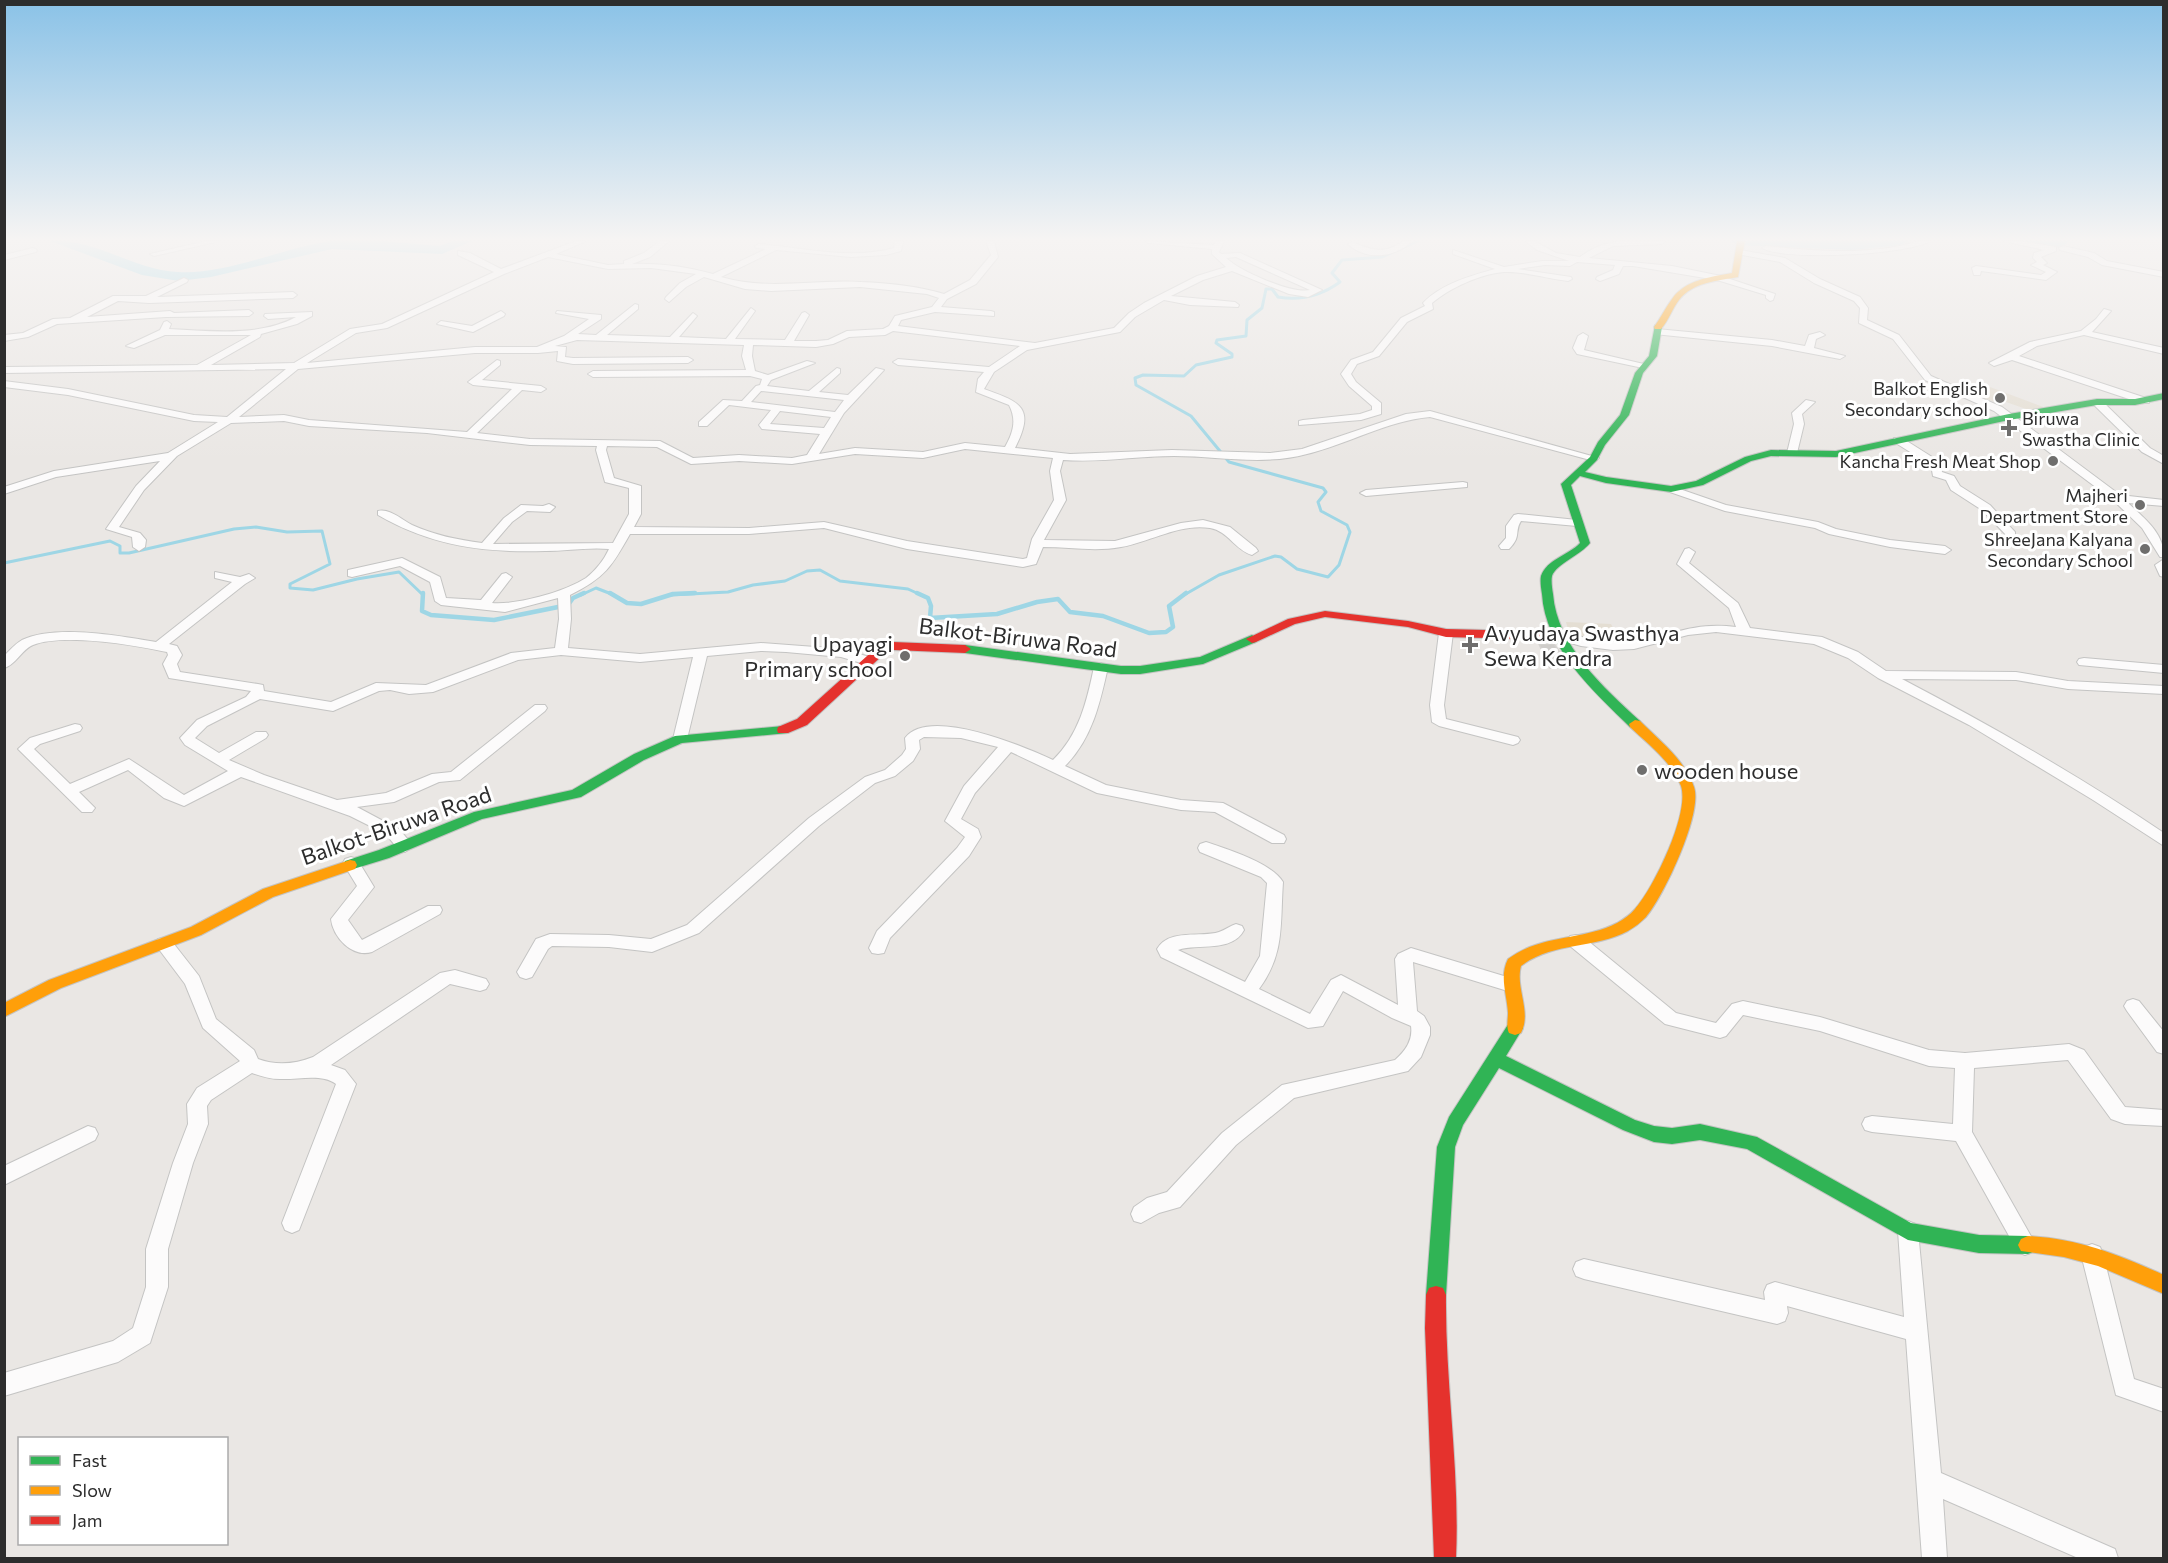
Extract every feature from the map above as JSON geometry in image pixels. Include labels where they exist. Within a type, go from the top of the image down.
[{"type":"main road","points":[[1444,1558],[1446,1500],[1434,1345],[1438,1229],[1446,1147],[1455,1122],[1514,1030],[1518,1014],[1510,985],[1512,970],[1519,958],[1536,950],[1599,937],[1637,919],[1651,904],[1690,798],[1681,772],[1597,687],[1562,636],[1552,613],[1546,585],[1547,575],[1556,564],[1584,547],[1585,543],[1566,484],[1594,458],[1601,444],[1624,415],[1646,363],[1656,350],[1657,332],[1669,314]]},
{"type":"main road","points":[[1578,473],[1606,480],[1671,489],[1699,483],[1760,455],[1792,453],[1825,456],[2009,417],[2097,402],[2145,401],[2163,396]]},
{"type":"main road","name":"Balkot-Biruwa Road","points":[[4,1011],[54,984],[164,945],[218,921],[268,893],[405,846],[479,815],[576,794],[639,757],[680,739],[787,730],[802,722],[881,650],[893,646],[924,645],[1140,670],[1189,664],[1226,651],[1292,621],[1325,614],[1366,618],[1446,633],[1562,636]]},
{"type":"main road","points":[[1495,1058],[1620,1120],[1654,1134],[1672,1136],[1700,1132],[1752,1142],[1908,1231],[1979,1244],[2058,1245],[2114,1261],[2163,1285]]},
{"type":"street","points":[[70,321],[84,314]]},
{"type":"street","points":[[4,338],[25,335],[56,321],[212,314]]},
{"type":"street","points":[[131,346],[164,332],[226,334],[294,324],[309,314],[268,316]]},
{"type":"street","points":[[139,547],[140,540],[136,534],[112,529],[140,488],[171,456],[229,420],[296,366],[348,334],[384,326],[407,314]]},
{"type":"street","points":[[437,314],[449,316],[441,324],[473,329],[501,314]]},
{"type":"street","points":[[544,348],[568,338],[598,317],[569,314]]},
{"type":"street","points":[[598,338],[627,314]]},
{"type":"street","points":[[727,343],[749,314]]},
{"type":"street","points":[[892,328],[898,318],[915,314]]},
{"type":"street","points":[[1009,450],[1019,432],[1020,424],[1013,403],[979,390],[983,379],[991,370],[1024,348],[1033,345],[1117,330],[1135,314]]},
{"type":"street","points":[[1303,423],[1361,417],[1379,409],[1346,378],[1350,365],[1376,354],[1404,320],[1416,314]]},
{"type":"street","points":[[1863,314],[1864,323],[1896,337],[1928,378],[1988,403],[2117,498],[2146,526],[2163,564]]},
{"type":"street","points":[[2085,333],[2105,314]]},
{"type":"street","points":[[164,332],[170,315]]},
{"type":"street","points":[[788,343],[805,315]]},
{"type":"street","points":[[663,361],[671,345],[693,316]]},
{"type":"street","points":[[200,367],[240,342],[277,327]]},
{"type":"street","points":[[568,338],[598,338],[671,345],[825,343],[847,334],[882,332],[892,328],[1033,345]]},
{"type":"street","points":[[1657,332],[1772,343],[1840,356]]},
{"type":"street","points":[[1994,363],[2012,357],[2037,343],[2085,333],[2163,351]]},
{"type":"street","points":[[1810,350],[1809,343],[1812,337],[1820,335]]},
{"type":"street","points":[[1583,336],[1578,348],[1585,353],[1646,363]]},
{"type":"street","points":[[750,344],[747,356],[751,373]]},
{"type":"street","points":[[4,370],[296,366],[475,350],[544,348],[564,350],[560,359],[688,360]]},
{"type":"street","points":[[2012,357],[2145,401]]},
{"type":"street","points":[[630,374],[638,361]]},
{"type":"street","points":[[898,362],[991,370]]},
{"type":"street","points":[[497,363],[473,382],[541,389]]},
{"type":"street","points":[[744,404],[768,378],[810,363]]},
{"type":"street","points":[[811,458],[825,431],[850,398],[879,370]]},
{"type":"street","points":[[811,394],[837,371]]},
{"type":"street","points":[[593,374],[751,373],[768,378]]},
{"type":"street","points":[[4,384],[68,392],[89,398],[152,408],[175,415],[229,420],[284,418],[309,423],[470,434],[522,442],[660,444],[691,461],[739,458],[792,461],[855,451],[923,455],[957,446],[1059,456],[1114,457],[1172,453],[1270,456],[1304,452],[1418,414],[1440,415],[1594,458]]},
{"type":"street","points":[[470,434],[520,387]]},
{"type":"street","points":[[759,388],[850,398]]},
{"type":"street","points":[[1792,453],[1798,424],[1797,413],[1810,402]]},
{"type":"street","points":[[2097,402],[2146,450],[2163,461]]},
{"type":"street","points":[[703,424],[724,404],[744,404],[838,415]]},
{"type":"street","points":[[777,409],[764,425],[766,427],[825,431]]},
{"type":"street","points":[[1361,417],[1378,429]]},
{"type":"street","points":[[1898,440],[1936,464],[1937,474],[1950,478],[1954,488],[1972,496],[1996,514],[2011,534]]},
{"type":"street","points":[[352,573],[402,561],[436,580],[441,601],[484,604],[487,608],[505,608],[564,593],[599,574],[628,530],[635,514],[636,488],[630,483],[609,480],[602,450],[603,442]]},
{"type":"street","points":[[4,491],[54,474],[171,456]]},
{"type":"street","points":[[628,530],[739,531],[824,525],[907,545],[1011,563],[1032,561],[1037,543],[1060,500],[1055,471],[1059,456]]},
{"type":"street","points":[[1366,493],[1463,485]]},
{"type":"street","points":[[1671,489],[1690,498],[1728,509],[1819,525],[1834,532],[1895,545],[1945,550]]},
{"type":"street","points":[[2117,498],[2163,503]]},
{"type":"street","points":[[484,547],[508,520],[525,507],[546,510],[549,507]]},
{"type":"street","points":[[382,513],[401,525],[447,542],[513,549],[603,545],[617,547]]},
{"type":"street","points":[[1505,546],[1512,539],[1512,526],[1518,517],[1577,523]]},
{"type":"street","points":[[1037,543],[1119,544],[1178,527],[1210,525],[1235,535],[1241,544],[1252,551]]},
{"type":"street","points":[[1689,552],[1683,564],[1701,577],[1728,604],[1734,606],[1745,632]]},
{"type":"street","points":[[159,646],[245,579],[219,575]]},
{"type":"street","points":[[484,604],[506,577]]},
{"type":"street","points":[[561,651],[565,625],[564,593]]},
{"type":"street","points":[[1562,636],[1579,643],[1617,646],[1642,643],[1702,628],[1817,640],[1853,655],[1883,675],[1974,722],[2097,796],[2163,841]]},
{"type":"street","points":[[1446,633],[1437,705],[1439,722],[1513,741]]},
{"type":"street","points":[[4,664],[24,644],[38,640],[101,638],[172,649],[175,655],[170,664],[174,675],[258,688],[257,694],[251,700],[202,723],[187,738],[240,771],[336,805],[386,829],[400,838],[405,846]]},
{"type":"street","points":[[257,694],[333,707],[376,687],[385,685],[409,690],[428,689],[516,656],[561,651],[640,658],[761,647],[842,653],[868,661]]},
{"type":"street","points":[[680,739],[701,653]]},
{"type":"street","points":[[2084,662],[2163,669]]},
{"type":"street","points":[[1055,767],[1068,756],[1086,726],[1101,667]]},
{"type":"street","points":[[1883,675],[2016,676],[2068,685],[2163,690]]},
{"type":"street","points":[[336,805],[389,798],[437,777],[455,777],[540,708]]},
{"type":"street","points":[[75,728],[35,741],[25,749],[87,808]]},
{"type":"street","points":[[526,972],[542,944],[550,940],[609,941],[652,946],[693,929],[814,822],[870,780],[890,773],[908,758],[913,749],[912,738],[916,734],[930,731],[972,734],[1010,745],[1102,789],[1180,805],[1218,807],[1278,839]]},
{"type":"street","points":[[220,759],[261,735]]},
{"type":"street","points":[[878,948],[883,934],[963,852],[973,837],[972,833],[953,821],[955,814],[969,788],[1010,745]]},
{"type":"street","points":[[67,791],[129,764],[169,794],[184,801],[240,771]]},
{"type":"street","points":[[1206,848],[1267,873],[1275,882],[1269,956],[1264,969],[1248,991]]},
{"type":"street","points":[[351,863],[366,887],[339,919],[340,926],[357,946],[366,947],[434,910]]},
{"type":"street","points":[[1141,1214],[1154,1205],[1173,1200],[1229,1139],[1289,1091],[1401,1066],[1413,1055],[1423,1035],[1419,1024],[1408,1014],[1398,1013],[1341,982],[1337,985],[1317,1021],[1308,1021],[1188,961],[1173,956],[1166,949],[1186,942],[1223,939],[1236,930]]},
{"type":"street","points":[[1576,941],[1671,1019],[1720,1031],[1738,1009],[1743,1008],[1820,1024],[1929,1058],[1965,1062],[2069,1052],[2077,1055],[2118,1113],[2125,1116],[2163,1119]]},
{"type":"street","points":[[164,945],[193,981],[209,1023],[247,1055],[250,1064]]},
{"type":"street","points":[[1408,1014],[1404,959],[1411,955],[1510,985]]},
{"type":"street","points":[[300,1071],[336,1052],[446,978],[455,977],[480,984]]},
{"type":"street","points":[[2133,1006],[2163,1047]]},
{"type":"street","points":[[1965,1062],[1962,1134],[2025,1245]]},
{"type":"street","points":[[250,1064],[272,1072],[335,1072],[342,1076],[346,1083],[292,1224]]},
{"type":"street","points":[[4,1385],[118,1351],[142,1335],[157,1287],[157,1249],[183,1163],[198,1124],[197,1104],[204,1094],[250,1064]]},
{"type":"street","points":[[1872,1124],[1962,1134]]},
{"type":"street","points":[[4,1176],[88,1134]]},
{"type":"street","points":[[1908,1231],[1915,1331],[1931,1481],[1934,1558]]},
{"type":"street","points":[[2092,1254],[2124,1387],[2163,1401]]},
{"type":"street","points":[[1584,1269],[1777,1313],[1775,1292],[1915,1331]]},
{"type":"street","points":[[1931,1481],[2106,1558]]},
{"type":"shaded area","name":"Balkot English Secondary school","points":[[1990,387],[2046,408],[2029,410],[2006,402],[1997,403],[1972,393]]},
{"type":"shaded area","points":[[1566,622],[1611,624],[1616,633],[1612,635],[1615,643],[1580,642],[1569,633]]},
{"type":"building","points":[[1539,644],[1554,644],[1571,668],[1550,668]]},
{"type":"waterway","points":[[1184,595],[1219,575],[1275,556],[1281,557],[1297,569],[1328,577],[1339,565],[1350,532],[1347,525],[1321,511],[1318,502],[1326,492],[1323,488],[1229,462],[1191,416],[1136,385],[1135,378],[1143,375],[1184,376],[1196,365],[1232,357],[1232,354],[1216,343],[1217,340],[1246,336],[1247,320],[1255,314]]},
{"type":"waterway","points":[[4,563],[110,541],[120,546],[120,553],[129,553],[234,529],[256,527],[287,532],[322,531],[330,564],[290,584],[290,588],[313,590],[399,572],[423,595]]},
{"type":"waterway","points":[[671,595],[728,592],[753,585],[785,581],[807,571],[820,570],[840,581],[908,589],[921,595]]},
{"type":"waterway","points":[[581,595],[596,588],[612,594]]},
{"type":"waterway","points":[[423,595],[422,611],[431,615],[494,620],[568,605],[573,598],[584,593]]},
{"type":"waterway","points":[[612,594],[627,603],[641,604],[673,594],[695,593]]},
{"type":"waterway","points":[[917,593],[928,598],[931,606],[930,618],[997,614],[1037,602],[1058,599],[1070,612],[1103,616],[1149,633],[1166,632],[1173,627],[1169,606],[1186,593]]},
{"type":"traffic: fast","points":[[1635,724],[1589,677],[1563,640],[1553,620],[1546,577],[1554,566],[1576,553],[1585,543],[1566,484],[1594,458],[1601,444],[1624,415],[1639,373],[1653,356],[1658,327]]},
{"type":"traffic: fast","points":[[1578,473],[1606,480],[1671,489],[1699,483],[1748,459],[1771,453],[1836,454],[2009,417],[2097,402],[2135,402],[2164,396]]},
{"type":"traffic: fast","points":[[965,649],[1121,670],[1140,670],[1203,660],[1252,639]]},
{"type":"traffic: fast","points":[[350,865],[384,854],[479,815],[576,794],[639,757],[680,739],[783,730]]},
{"type":"traffic: fast","points":[[1436,1295],[1446,1147],[1455,1122],[1515,1028]]},
{"type":"traffic: fast","points":[[1495,1058],[1629,1125],[1654,1134],[1672,1136],[1700,1132],[1751,1142],[1908,1231],[1979,1244],[2028,1245]]},
{"type":"traffic: slow","points":[[1658,327],[1667,314]]},
{"type":"traffic: slow","points":[[1515,1028],[1516,1011],[1511,979],[1514,963],[1535,950],[1606,933],[1632,921],[1649,901],[1679,837],[1689,807],[1688,787],[1669,757],[1635,724]]},
{"type":"traffic: slow","points":[[4,1011],[55,984],[196,931],[268,893],[350,865]]},
{"type":"traffic: slow","points":[[2028,1245],[2081,1252],[2115,1263],[2164,1285]]},
{"type":"traffic: jam","points":[[1252,639],[1292,621],[1325,614],[1408,624],[1446,633],[1562,636]]},
{"type":"traffic: jam","points":[[783,730],[802,722],[881,650],[893,646],[965,649]]},
{"type":"traffic: jam","points":[[1436,1295],[1436,1361],[1444,1492],[1445,1558]]},
{"type":"place","name":"Balkot English Secondary school","points":[[2000,398]]},
{"type":"place","name":"Biruwa Swastha Clinic","points":[[2009,428]]},
{"type":"place","name":"Kancha Fresh Meat Shop","points":[[2053,461]]},
{"type":"place","name":"Majheri Department Store","points":[[2140,505]]},
{"type":"place","name":"ShreeJana Kalyana Secondary School","points":[[2145,549]]},
{"type":"place","name":"Avyudaya Swasthya Sewa Kendra","points":[[1470,645]]},
{"type":"place","name":"Upayagi Primary school","points":[[905,656]]},
{"type":"place","name":"wooden house","points":[[1642,770]]}]
